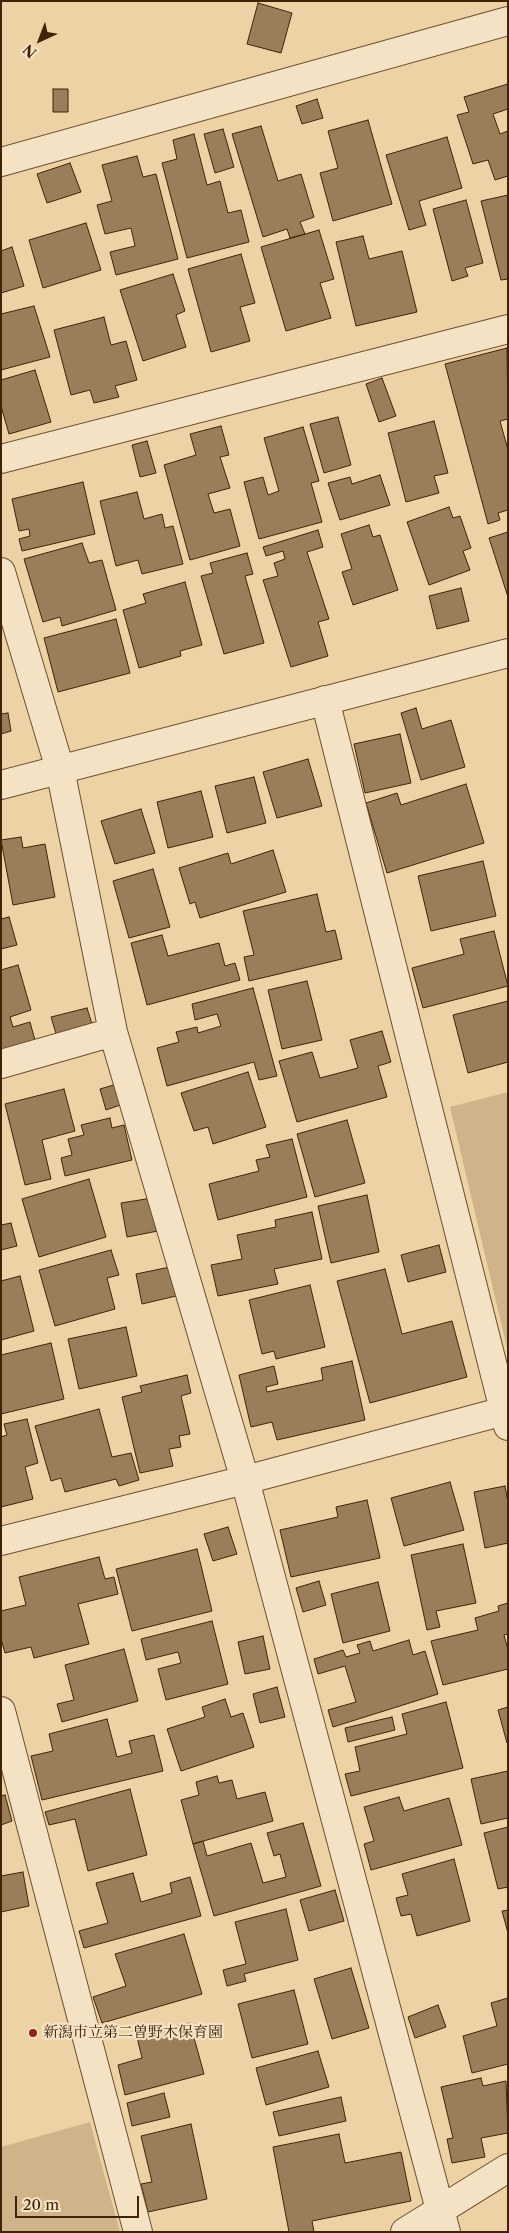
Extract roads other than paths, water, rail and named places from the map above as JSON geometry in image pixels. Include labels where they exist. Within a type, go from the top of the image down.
[{"type":"street","points":[[1,162],[508,21]]},
{"type":"street","points":[[1,459],[508,329]]},
{"type":"street","points":[[1,572],[60,769],[113,1032],[245,1480],[443,2222]]},
{"type":"street","points":[[1,785],[508,652]]},
{"type":"street","points":[[1,1541],[506,1415],[325,700]]},
{"type":"street","points":[[1,1064],[113,1032]]},
{"type":"street","points":[[1,1711],[138,2232]]},
{"type":"street","points":[[405,2232],[443,2222],[508,2168]]},
{"type":"place","name":"新潟市立第二曽野木保育園","points":[[33,2033]]}]
